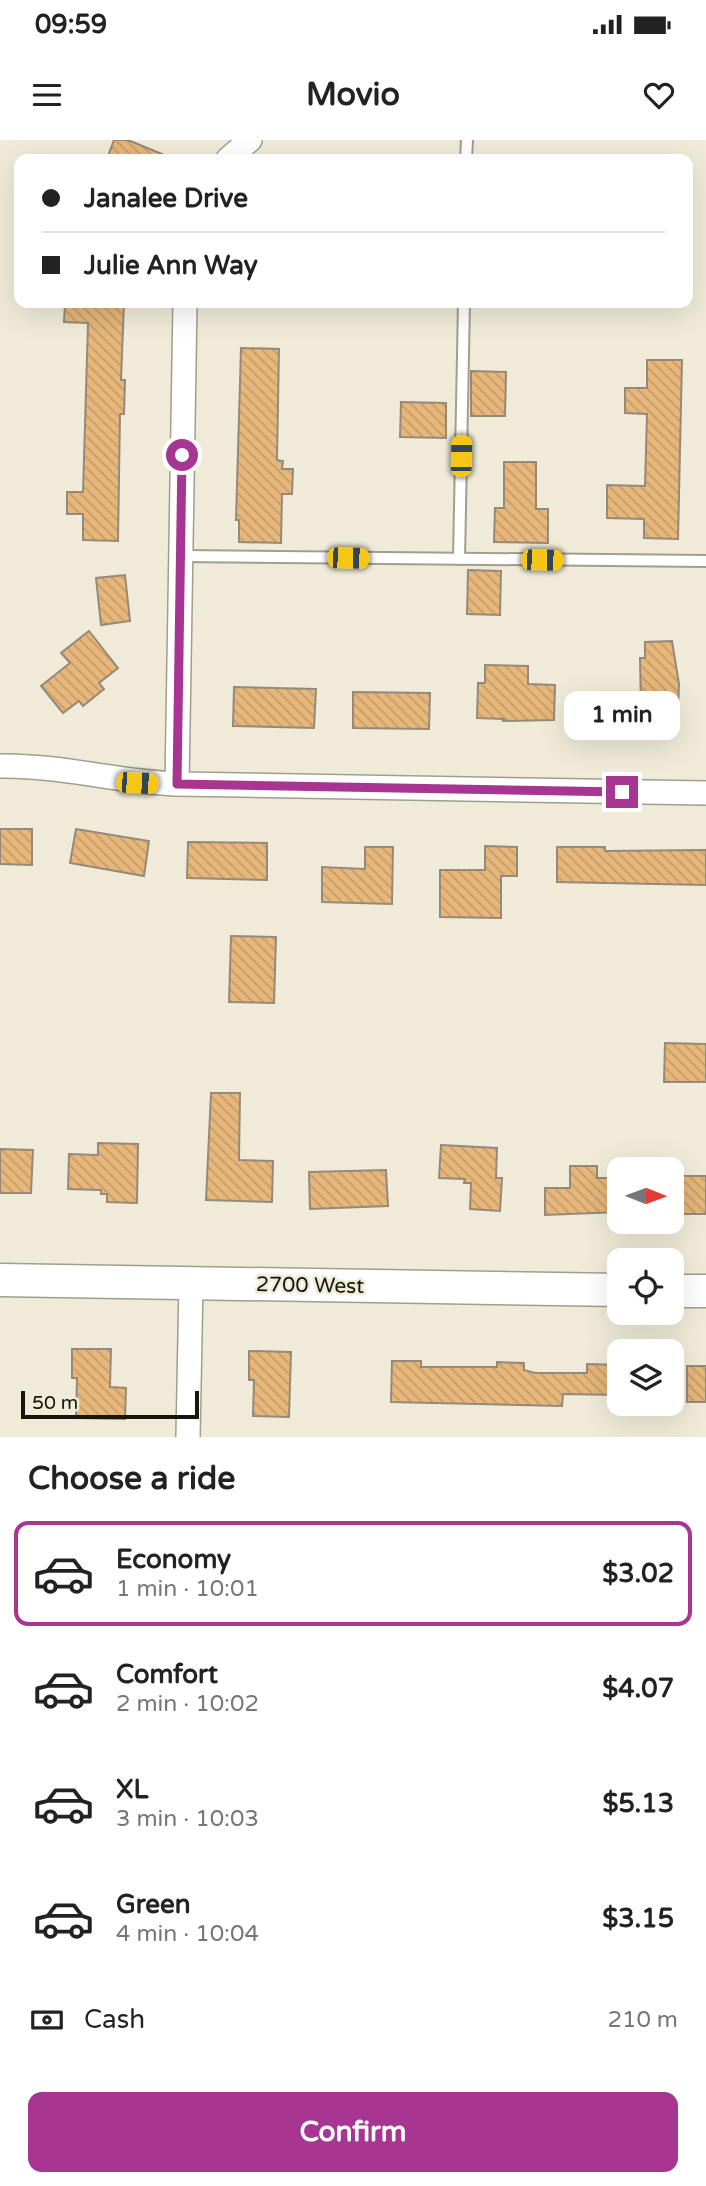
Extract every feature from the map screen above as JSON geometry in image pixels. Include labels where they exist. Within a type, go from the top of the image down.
[{"type":"main road","name":"2700 West","points":[[0,1280],[607,1290]]},
{"type":"main road","points":[[684,1290],[706,1291]]},
{"type":"street","points":[[234,154],[250,140]]},
{"type":"street","points":[[177,784],[185,308]]},
{"type":"street","points":[[0,766],[50,767],[137,783],[706,793]]},
{"type":"street","points":[[188,1437],[191,1283]]},
{"type":"lane","points":[[459,559],[464,308]]},
{"type":"lane","points":[[180,556],[706,561]]},
{"type":"building","points":[[114,140],[128,140],[162,154],[109,154]]},
{"type":"building","points":[[65,308],[124,308],[121,380],[125,380],[124,414],[120,414],[118,541],[83,540],[83,514],[67,514],[67,492],[83,492],[88,323],[64,322]]},
{"type":"building","points":[[241,348],[279,349],[277,460],[283,461],[282,469],[293,469],[292,494],[282,494],[281,543],[239,542],[239,520],[236,520]]},
{"type":"building","points":[[647,360],[682,360],[678,539],[644,538],[644,519],[607,518],[607,485],[645,486],[647,414],[625,413],[625,388],[647,388]]},
{"type":"building","points":[[471,371],[506,372],[505,416],[471,416]]},
{"type":"building","points":[[401,402],[446,403],[446,438],[400,437]]},
{"type":"building","points":[[504,462],[536,462],[536,509],[548,509],[548,543],[494,542],[495,508],[504,508]]},
{"type":"building","points":[[468,570],[501,571],[500,615],[467,614]]},
{"type":"building","points":[[125,575],[130,621],[101,625],[96,578]]},
{"type":"building","points":[[89,631],[118,668],[99,683],[104,689],[83,706],[79,701],[63,713],[41,686],[70,663],[61,653]]},
{"type":"building","points":[[672,641],[679,684],[677,733],[645,733],[645,708],[641,708],[640,658],[645,658],[645,642]]},
{"type":"building","points":[[485,665],[528,666],[528,684],[555,685],[554,720],[503,721],[504,719],[477,718],[478,683],[485,683]]},
{"type":"building","points":[[234,687],[316,689],[314,728],[233,726]]},
{"type":"building","points":[[353,692],[430,693],[429,729],[353,728]]},
{"type":"building","points":[[0,829],[32,829],[32,865],[0,864]]},
{"type":"building","points":[[76,829],[149,841],[144,876],[70,863]]},
{"type":"building","points":[[188,842],[267,843],[267,880],[187,878]]},
{"type":"building","points":[[485,846],[517,847],[517,876],[501,876],[501,918],[440,917],[440,870],[485,870]]},
{"type":"building","points":[[365,847],[393,847],[392,904],[322,902],[322,867],[365,869]]},
{"type":"building","points":[[557,847],[605,847],[605,851],[706,850],[706,885],[557,882]]},
{"type":"building","points":[[231,936],[276,937],[274,1003],[229,1002]]},
{"type":"building","points":[[665,1043],[706,1044],[706,1082],[664,1082]]},
{"type":"building","points":[[211,1093],[240,1093],[239,1160],[273,1161],[272,1202],[206,1200]]},
{"type":"building","points":[[98,1143],[138,1144],[137,1203],[107,1202],[107,1194],[101,1194],[101,1190],[68,1189],[69,1154],[98,1155]]},
{"type":"building","points":[[441,1145],[497,1148],[496,1178],[502,1178],[500,1211],[470,1209],[471,1183],[464,1183],[465,1179],[439,1178]]},
{"type":"building","points":[[0,1149],[33,1150],[31,1193],[0,1193]]},
{"type":"building","points":[[570,1166],[597,1166],[597,1178],[607,1178],[607,1213],[545,1215],[545,1188],[570,1188]]},
{"type":"building","points":[[386,1170],[388,1206],[310,1209],[309,1172]]},
{"type":"building","points":[[684,1176],[706,1176],[706,1214],[684,1214]]},
{"type":"building","points":[[72,1349],[111,1349],[110,1387],[126,1388],[125,1419],[76,1418],[77,1378],[72,1378]]},
{"type":"building","points":[[249,1351],[291,1352],[289,1417],[253,1416],[254,1380],[249,1380]]},
{"type":"building","points":[[392,1361],[421,1361],[421,1367],[497,1367],[497,1362],[524,1363],[524,1370],[535,1373],[587,1373],[587,1364],[607,1365],[607,1395],[563,1394],[562,1406],[391,1402]]},
{"type":"building","points":[[687,1366],[706,1366],[706,1402],[687,1402]]},
{"type":"route","points":[[182,455],[177,784],[622,792]]}]
